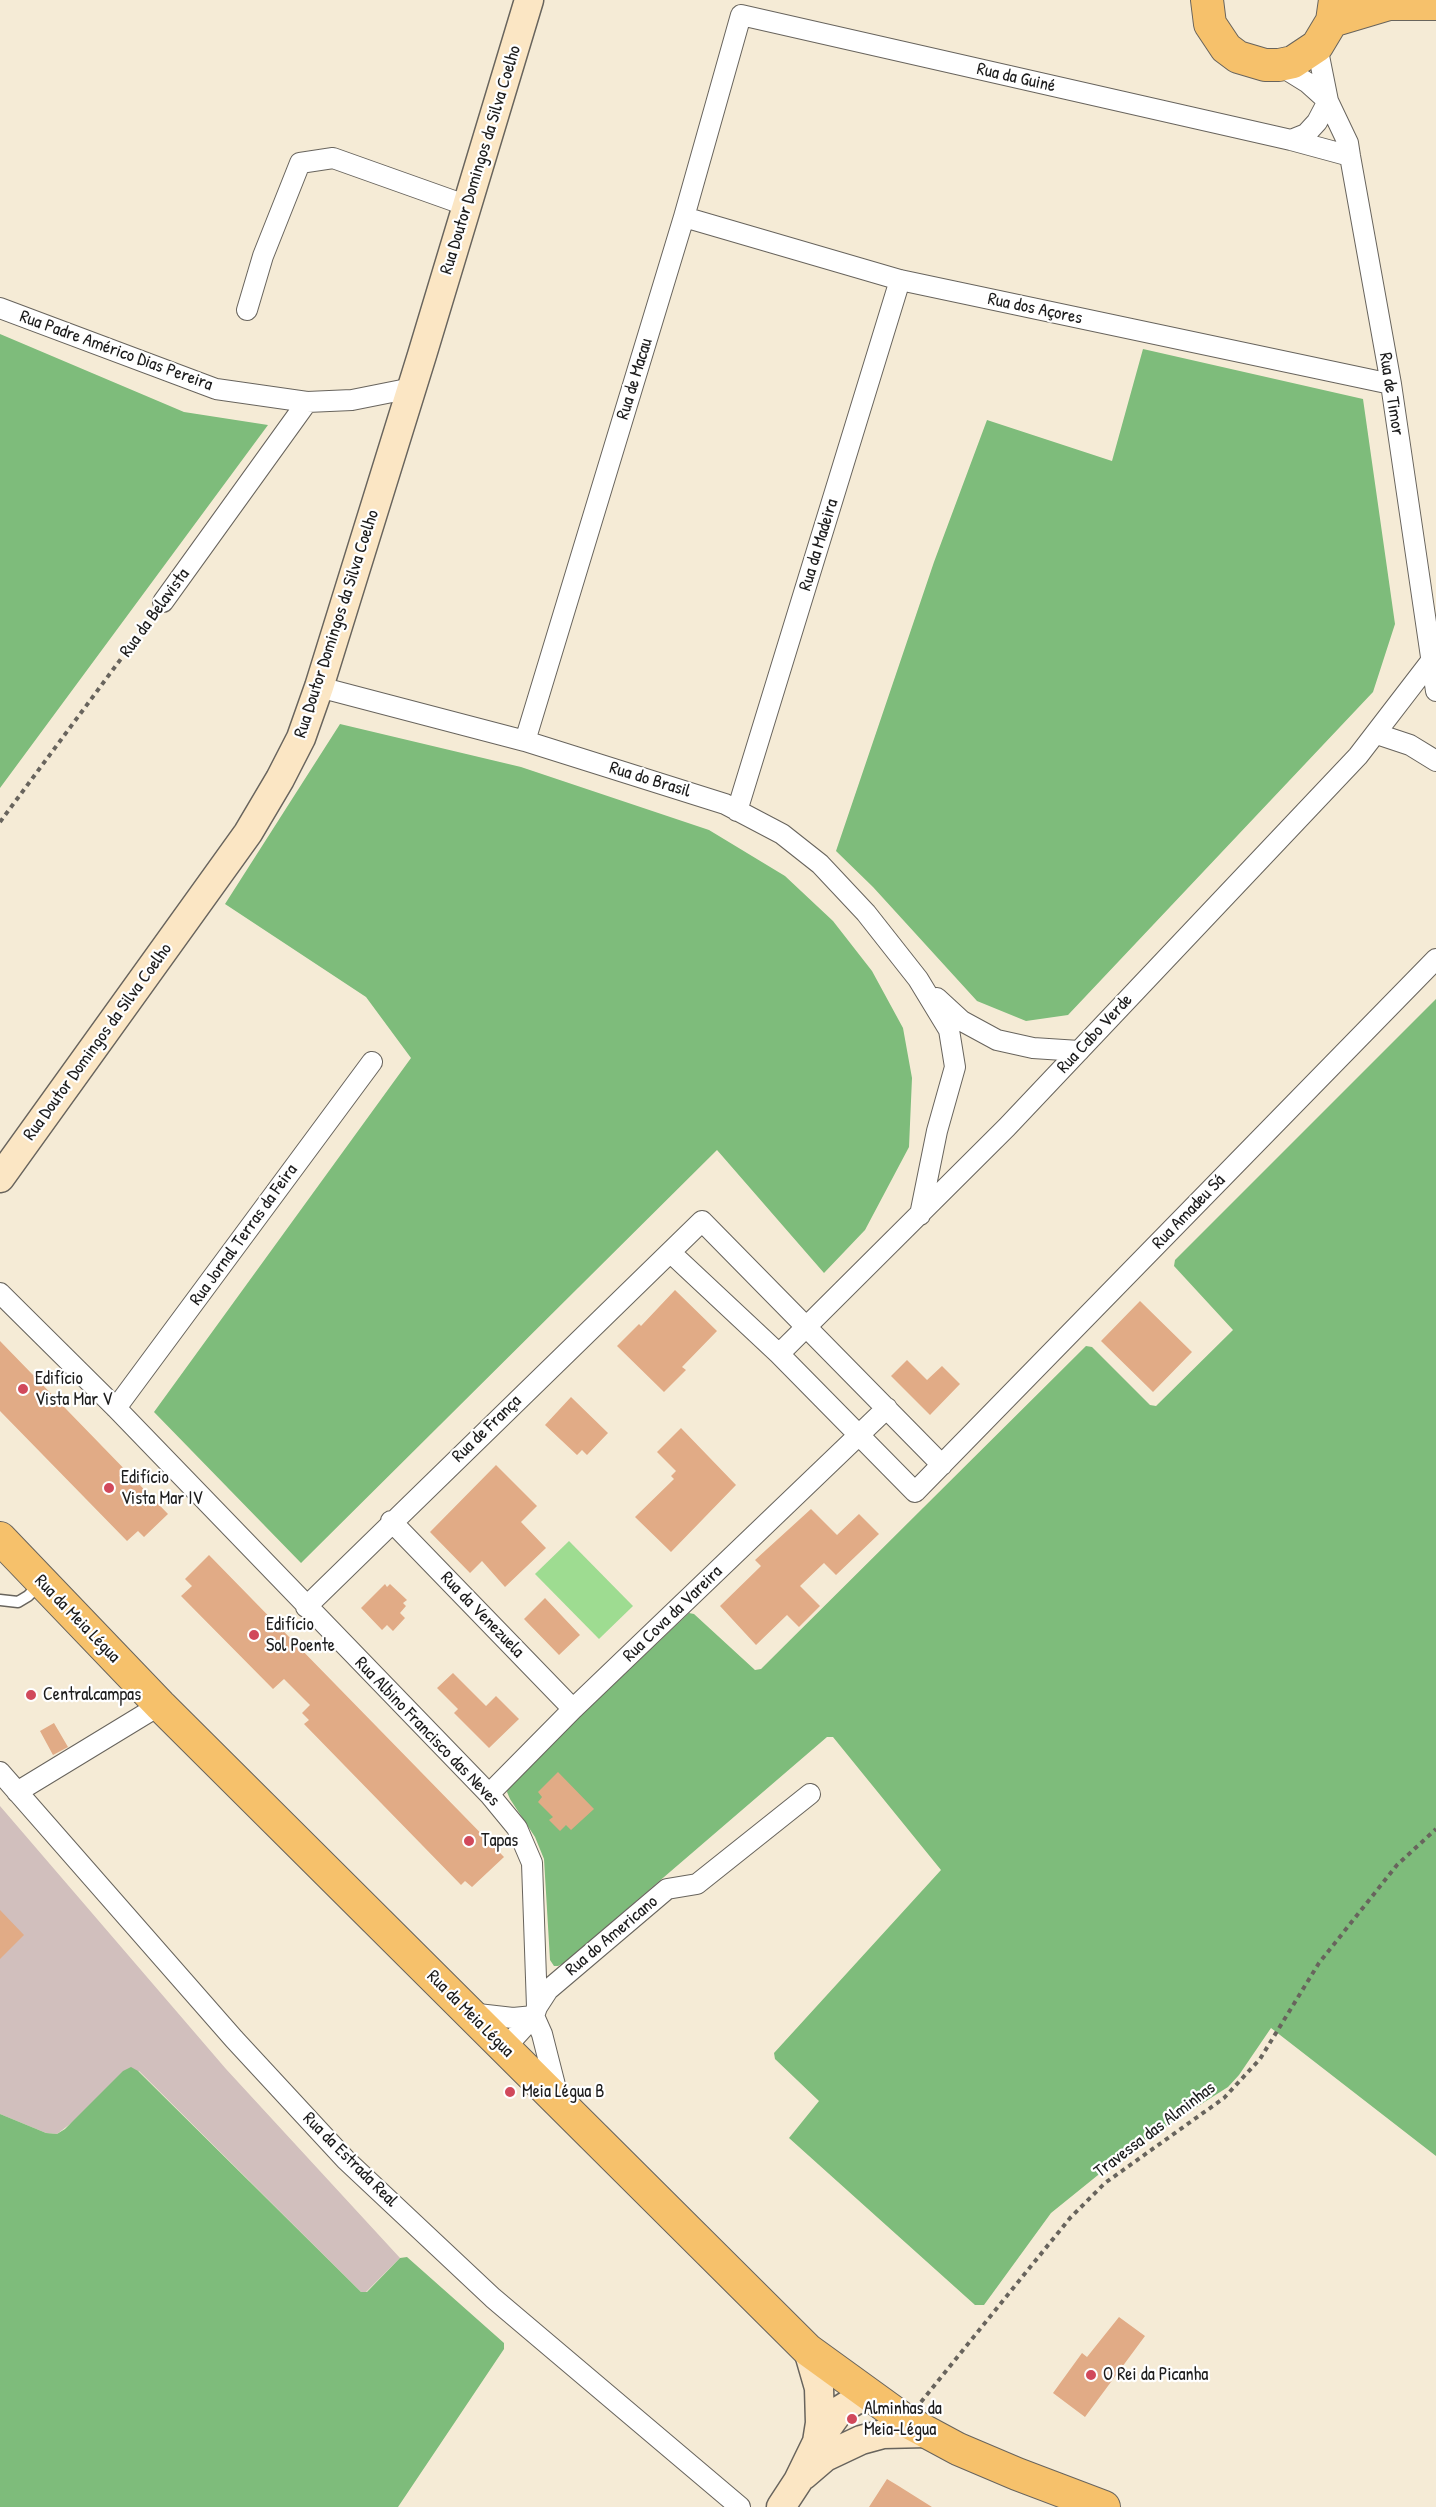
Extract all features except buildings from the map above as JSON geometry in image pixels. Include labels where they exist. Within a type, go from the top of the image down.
[{"type":"main road","points":[[1188,0],[1209,12],[1226,48],[1238,57],[1258,64],[1279,65],[1300,58],[1328,22],[1382,2],[1436,4]]},
{"type":"main road","name":"Rua da Meia Légua","points":[[0,1538],[160,1705],[808,2350],[897,2414],[1017,2474],[1104,2507]]},
{"type":"street","name":"Rua Doutor Domingos da Silva Coelho","points":[[0,1178],[248,833],[301,738],[412,388],[529,0]]},
{"type":"street","name":"Rua da Guiné","points":[[741,15],[1291,140],[1350,156]]},
{"type":"street","name":"Rua de Macau","points":[[525,741],[684,217],[741,15]]},
{"type":"street","name":"Rua de Timor","points":[[1328,22],[1328,101]]},
{"type":"street","name":"Rua de Timor","points":[[1279,65],[1308,83],[1328,101],[1348,143],[1390,384],[1436,691]]},
{"type":"street","points":[[1291,140],[1306,134],[1317,122],[1328,101]]},
{"type":"street","points":[[248,310],[263,256],[300,163],[333,158],[468,206]]},
{"type":"street","name":"Rua dos Açores","points":[[684,217],[900,280],[1390,384]]},
{"type":"street","name":"Rua da Madeira","points":[[738,811],[900,280]]},
{"type":"street","name":"Rua Padre Américo Dias Pereira","points":[[0,308],[216,389],[307,402],[352,400],[412,388]]},
{"type":"street","name":"Rua da Belavista","points":[[163,602],[307,402]]},
{"type":"street","name":"Rua Cabo Verde","points":[[779,1354],[920,1215],[1079,1051],[1377,734],[1431,661]]},
{"type":"street","name":"Rua do Brasil","points":[[319,687],[525,741],[725,804],[782,834],[820,864],[866,914],[918,979],[949,1030],[955,1067],[938,1131],[920,1215]]},
{"type":"street","points":[[1377,734],[1410,745],[1436,761]]},
{"type":"street","name":"Rua Amadeu Sá","points":[[859,1436],[915,1492],[1436,959]]},
{"type":"street","name":"Rua do Brasil","points":[[918,979],[962,1021],[997,1040],[1033,1048],[1079,1051]]},
{"type":"street","name":"Rua Jornal Terras da Feira","points":[[116,1408],[372,1062]]},
{"type":"street","name":"Rua de França","points":[[306,1607],[702,1221],[807,1328]]},
{"type":"street","points":[[670,1252],[779,1354],[859,1436]]},
{"type":"street","name":"Rua Albino Francisco das Neves","points":[[0,1293],[116,1408],[489,1794],[517,1828],[531,1863],[538,2019],[560,2104]]},
{"type":"street","points":[[807,1328],[942,1465]]},
{"type":"street","name":"Rua Cova da Vareira","points":[[489,1794],[573,1709],[887,1408]]},
{"type":"street","name":"Rua da Venezuela","points":[[392,1521],[573,1709]]},
{"type":"street","points":[[17,1792],[160,1705]]},
{"type":"street","name":"Rua da Estrada Real","points":[[0,1772],[234,2039],[346,2160],[493,2298],[740,2507]]},
{"type":"street","name":"Rua do Americano","points":[[538,2019],[548,1990],[667,1889],[697,1884],[810,1794]]},
{"type":"street","points":[[469,2013],[538,2019]]},
{"type":"street","points":[[511,2055],[538,2019]]},
{"type":"street","points":[[808,2350],[819,2388],[820,2423],[828,2445]]},
{"type":"street","points":[[781,2507],[798,2481],[825,2457],[828,2445],[840,2410],[856,2400],[897,2414],[883,2434],[828,2445]]},
{"type":"lane","points":[[0,1600],[18,1602],[42,1582]]},
{"type":"path","name":"Rua da Belavista","points":[[0,822],[163,602]]},
{"type":"path","name":"Travessa das Alminhas","points":[[897,2414],[1070,2218],[1105,2183],[1224,2098],[1260,2059],[1319,1963],[1397,1865],[1436,1828]]},
{"type":"shaded area","points":[[0,1806],[226,2069],[400,2258],[366,2292],[361,2292],[139,2071],[57,2134],[46,2133],[0,2114]]},
{"type":"green space","points":[[0,334],[184,412],[268,425],[0,788]]},
{"type":"green space","points":[[1143,349],[1363,399],[1395,624],[1373,692],[1068,1015],[1026,1021],[977,1001],[873,887],[836,851],[934,562],[987,420],[1112,461]]},
{"type":"green space","points":[[340,724],[521,767],[709,830],[785,876],[833,921],[872,971],[903,1028],[912,1078],[909,1147],[865,1230],[824,1273],[717,1150],[301,1563],[154,1412],[411,1058],[366,997],[225,904]]},
{"type":"green space","points":[[1436,999],[1436,2156],[1271,2028],[1239,2075],[1228,2087],[1129,2150],[1051,2213],[984,2305],[975,2305],[789,2138],[819,2101],[775,2059],[774,2053],[941,1870],[833,1737],[827,1737],[558,1966],[554,1966],[550,1960],[544,1859],[535,1837],[510,1799],[507,1792],[509,1784],[689,1613],[694,1614],[755,1670],[761,1669],[1086,1346],[1092,1347],[1150,1405],[1156,1406],[1233,1330],[1174,1266],[1175,1260]]},
{"type":"green space","points":[[569,1541],[633,1606],[599,1639],[535,1574]]},
{"type":"green space","points":[[131,2067],[138,2071],[361,2292],[367,2292],[400,2258],[407,2257],[504,2343],[504,2349],[398,2507],[0,2507],[0,2114],[46,2133],[57,2134],[65,2129],[123,2071]]},
{"type":"place","name":"Edifício Vista Mar V","points":[[23,1389]]},
{"type":"place","name":"Edifício Vista Mar IV","points":[[109,1488]]},
{"type":"place","name":"Edifício Sol Poente","points":[[254,1635]]},
{"type":"place","name":"Centralcampas","points":[[31,1695]]},
{"type":"place","name":"Tapas","points":[[469,1841]]},
{"type":"place","name":"Meia Légua B","points":[[510,2092]]},
{"type":"place","name":"O Rei da Picanha","points":[[1091,2375]]},
{"type":"place","name":"Alminhas da Meia-Légua","points":[[852,2419]]}]
